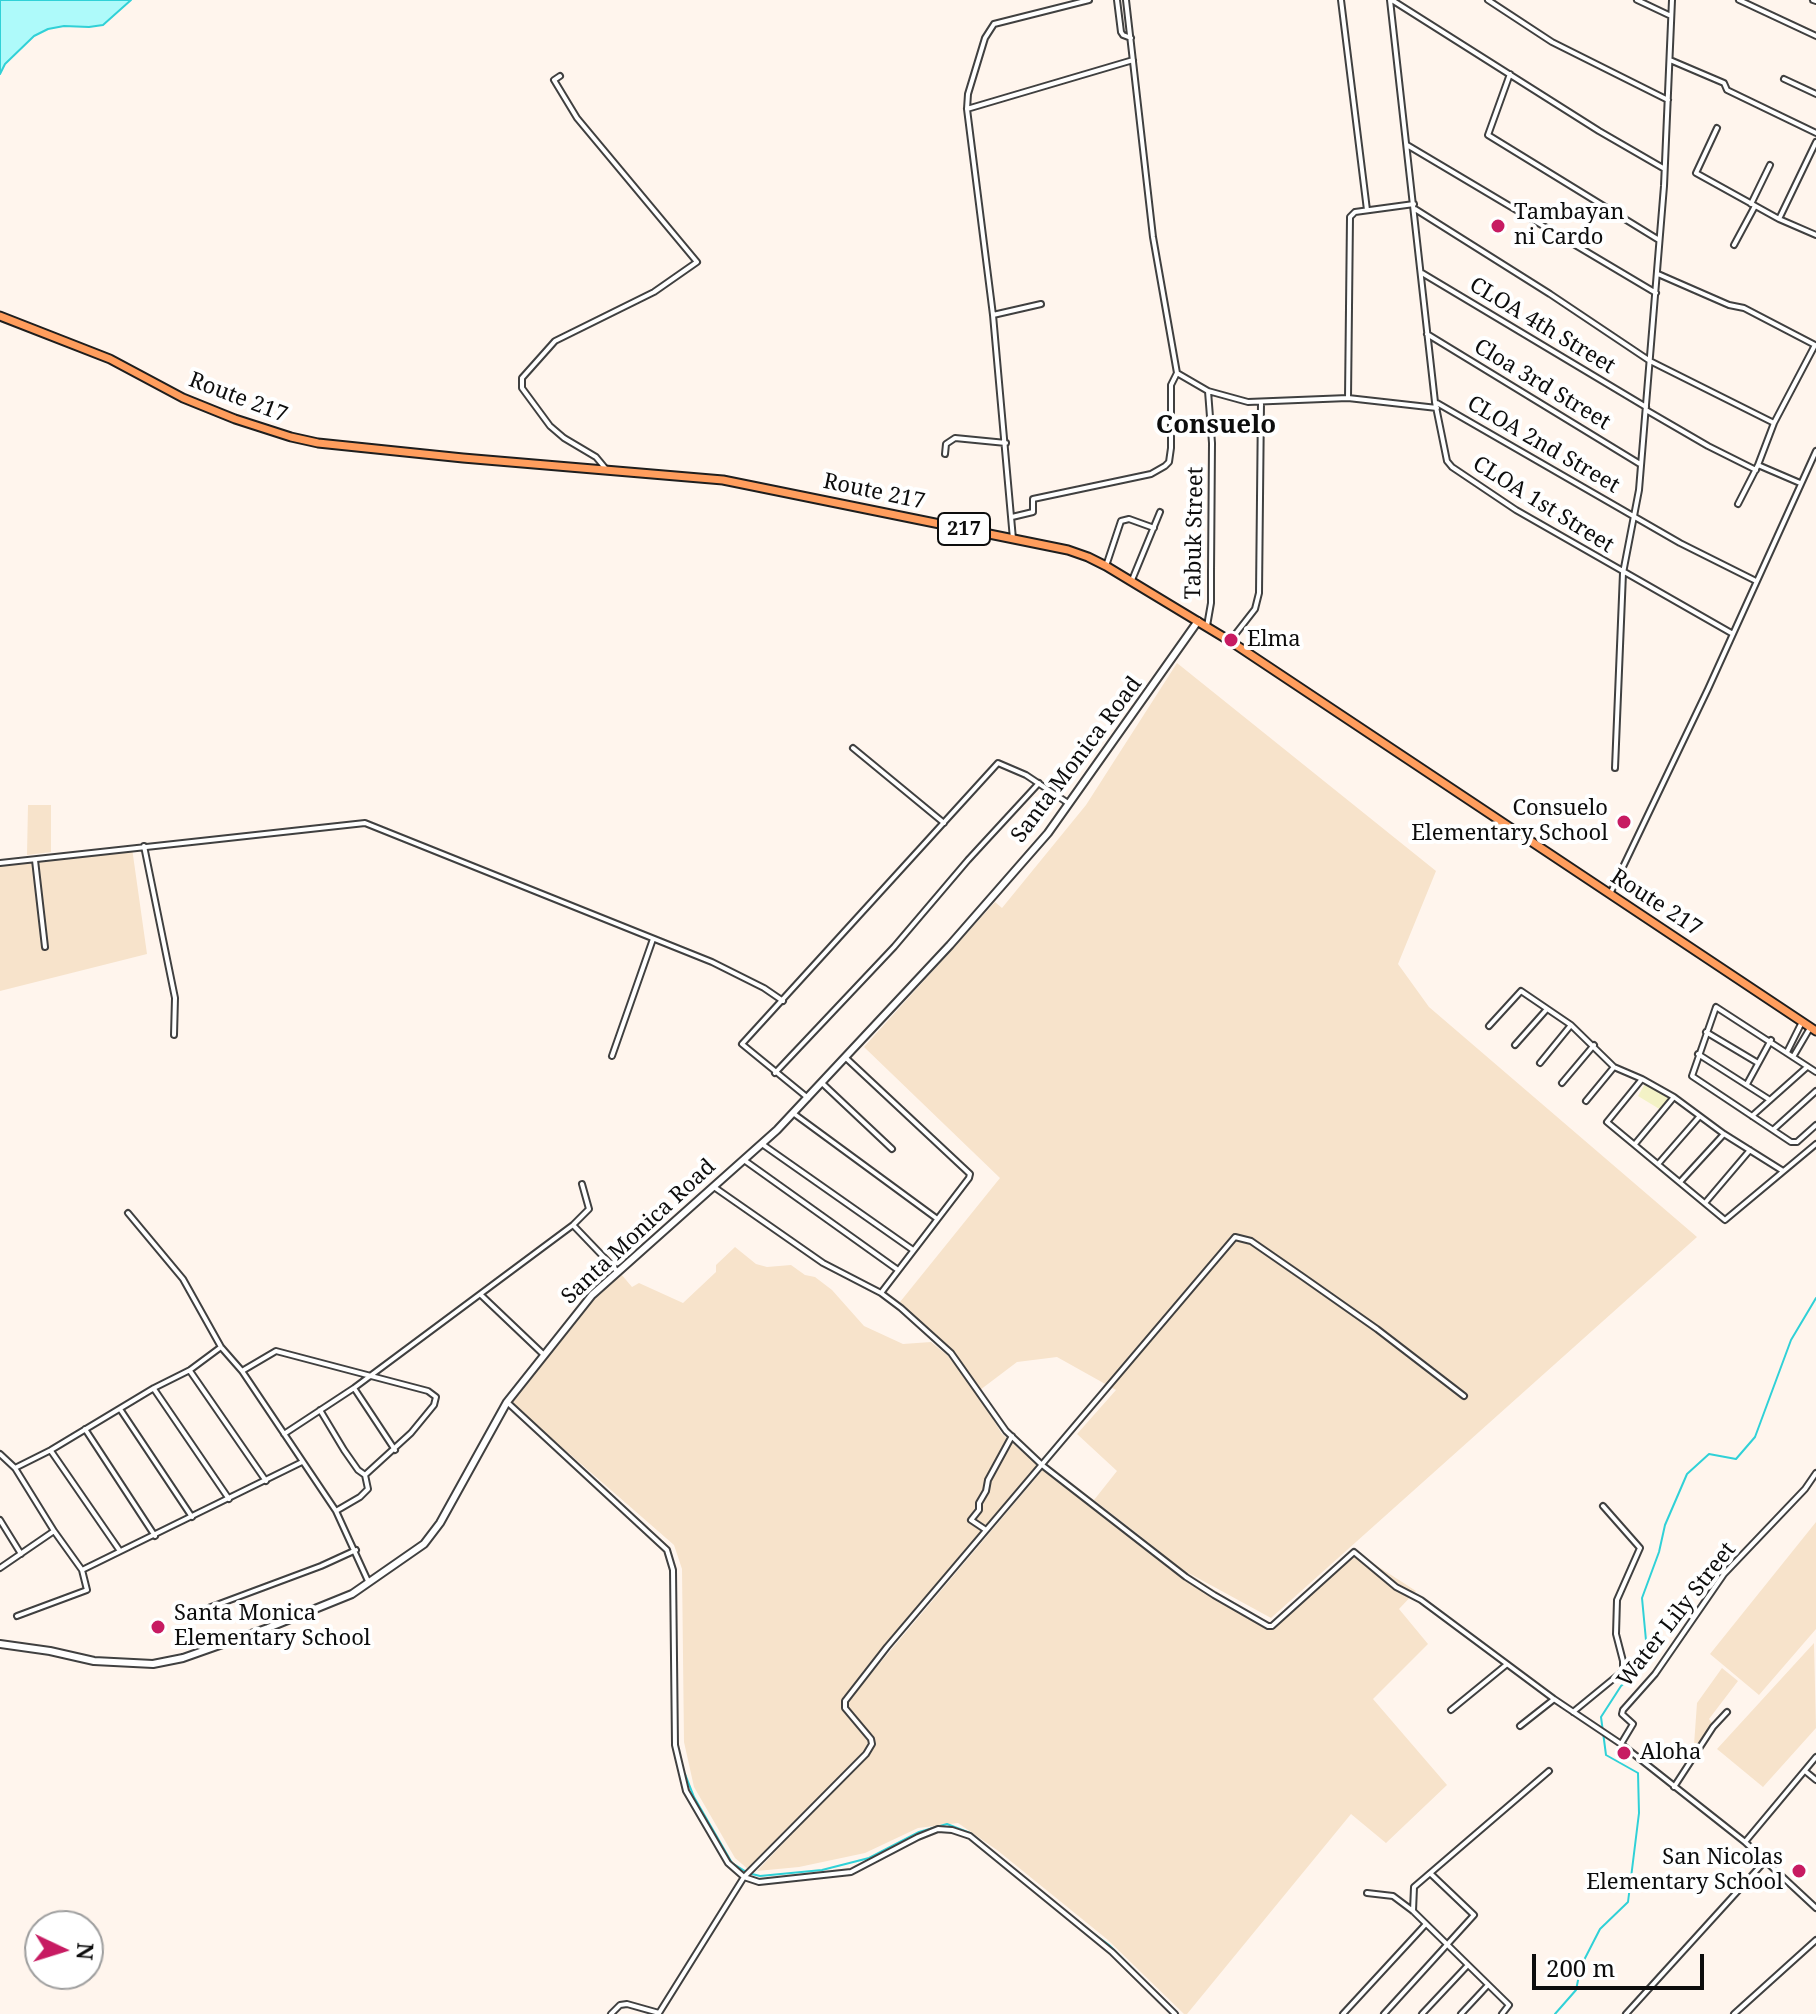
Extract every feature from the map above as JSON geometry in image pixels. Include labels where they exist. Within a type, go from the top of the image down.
[{"type":"main road","name":"Route 217","points":[[0,316],[110,359],[183,398],[235,419],[318,443],[723,480],[1068,550],[1106,566],[1207,626],[1813,1029]]},
{"type":"street","points":[[1013,539],[1006,443],[967,109],[968,94],[985,38],[994,24],[1089,0]]},
{"type":"street","points":[[1117,0],[1121,32],[1131,38]]},
{"type":"street","points":[[1012,517],[1033,512],[1033,499],[1151,474],[1169,462],[1171,385],[1177,373],[1153,237],[1126,0]]},
{"type":"street","points":[[1341,0],[1367,210]]},
{"type":"street","points":[[1391,0],[1663,168]]},
{"type":"street","points":[[1177,373],[1208,391],[1261,403],[1348,398],[1436,405],[1391,0]]},
{"type":"street","points":[[1488,0],[1552,42],[1668,100]]},
{"type":"street","points":[[1637,0],[1671,16]]},
{"type":"street","points":[[1615,768],[1623,573],[1634,516],[1656,293],[1672,0]]},
{"type":"street","points":[[1739,0],[1816,36]]},
{"type":"street","points":[[967,109],[1133,60]]},
{"type":"street","points":[[1670,60],[1724,83],[1727,90],[1816,133]]},
{"type":"street","points":[[1510,74],[1488,135],[1660,240]]},
{"type":"street","points":[[560,76],[554,80],[577,118],[697,262],[654,292],[555,341],[522,378],[522,388],[550,426],[596,457],[608,471]]},
{"type":"street","points":[[1784,79],[1816,94]]},
{"type":"street","points":[[1717,128],[1696,173],[1779,219],[1816,235]]},
{"type":"street","points":[[1779,219],[1816,142]]},
{"type":"street","points":[[1407,145],[1656,293]]},
{"type":"street","points":[[1734,245],[1770,165]]},
{"type":"street","points":[[1348,398],[1350,217],[1355,212],[1415,206],[1650,361],[1774,423]]},
{"type":"street","name":"CLOA 4th Street","points":[[1421,272],[1708,446],[1801,484]]},
{"type":"street","points":[[1657,274],[1729,305],[1744,308],[1815,345],[1774,423],[1757,468],[1738,504]]},
{"type":"street","points":[[993,315],[1041,304]]},
{"type":"street","name":"Cloa 3rd Street","points":[[1427,334],[1640,464]]},
{"type":"street","name":"Tabuk Street","points":[[1207,626],[1211,603],[1212,443],[1208,391]]},
{"type":"street","points":[[1230,641],[1255,609],[1259,593],[1261,403]]},
{"type":"street","name":"CLOA 1st Street","points":[[1436,405],[1447,461],[1516,510],[1733,634]]},
{"type":"street","name":"CLOA 2nd Street","points":[[1436,405],[1756,581]]},
{"type":"street","points":[[945,454],[946,444],[955,438],[1006,443]]},
{"type":"street","points":[[1610,894],[1816,451]]},
{"type":"street","points":[[1131,581],[1160,512]]},
{"type":"street","points":[[1106,566],[1121,521],[1129,519],[1154,528]]},
{"type":"street","name":"Santa Monica Road","points":[[0,1644],[94,1661],[153,1664],[183,1658],[352,1594],[428,1540],[507,1402],[592,1295],[762,1144],[950,945],[1048,833],[1198,621]]},
{"type":"street","points":[[853,748],[945,824]]},
{"type":"street","points":[[808,1098],[742,1044],[998,763],[1039,783],[1070,804]]},
{"type":"street","points":[[775,1073],[894,947],[1039,783]]},
{"type":"street","points":[[0,863],[365,823],[712,962],[783,1001]]},
{"type":"street","points":[[144,846],[175,998],[174,1035]]},
{"type":"street","points":[[35,860],[45,947]]},
{"type":"street","points":[[612,1056],[653,939]]},
{"type":"street","points":[[1489,1026],[1521,991],[1571,1025],[1614,1067],[1674,1097],[1724,1134],[1783,1171]]},
{"type":"street","points":[[1816,1072],[1716,1007],[1713,1008],[1693,1071],[1694,1078],[1794,1143],[1816,1125]]},
{"type":"street","points":[[1515,1045],[1547,1009]]},
{"type":"street","points":[[1787,1052],[1802,1022]]},
{"type":"street","points":[[1540,1063],[1571,1025]]},
{"type":"street","points":[[1793,1057],[1813,1029]]},
{"type":"street","points":[[1706,1032],[1758,1063]]},
{"type":"street","points":[[1746,1085],[1771,1040]]},
{"type":"street","points":[[1562,1083],[1594,1045]]},
{"type":"street","points":[[1698,1054],[1770,1100]]},
{"type":"street","points":[[846,1058],[968,1170],[969,1178],[881,1293]]},
{"type":"street","points":[[1752,1116],[1807,1066]]},
{"type":"street","points":[[1586,1101],[1614,1067]]},
{"type":"street","points":[[1642,1079],[1607,1122],[1725,1220],[1816,1144]]},
{"type":"street","points":[[822,1083],[892,1149]]},
{"type":"street","points":[[1774,1129],[1816,1091]]},
{"type":"street","points":[[1635,1144],[1674,1097]]},
{"type":"street","points":[[793,1113],[936,1218]]},
{"type":"street","points":[[1659,1163],[1699,1117]]},
{"type":"street","points":[[1681,1181],[1724,1134]]},
{"type":"street","points":[[762,1144],[913,1250]]},
{"type":"street","points":[[1705,1203],[1750,1150]]},
{"type":"street","points":[[744,1160],[898,1270]]},
{"type":"street","points":[[284,1434],[354,1388],[573,1225],[589,1209],[582,1184]]},
{"type":"street","points":[[714,1187],[823,1263],[881,1293],[951,1353],[1012,1436],[1042,1465],[1186,1577],[1272,1626],[1354,1552],[1396,1587],[1421,1600],[1506,1665],[1621,1744],[1745,1842],[1816,1908]]},
{"type":"street","points":[[128,1213],[183,1279],[221,1347],[242,1371],[336,1511],[368,1581]]},
{"type":"street","points":[[573,1225],[618,1272]]},
{"type":"street","points":[[611,2014],[620,2005],[627,2004],[659,2013],[744,1877],[866,1754],[872,1744],[845,1708],[845,1701],[1235,1237],[1251,1241],[1303,1277],[1464,1396]]},
{"type":"street","points":[[481,1295],[543,1354]]},
{"type":"street","points":[[15,1468],[190,1370],[221,1347]]},
{"type":"street","points":[[242,1371],[276,1351],[428,1391],[436,1397],[434,1405],[411,1433],[365,1475]]},
{"type":"street","points":[[190,1370],[266,1481]]},
{"type":"street","points":[[154,1388],[229,1499]]},
{"type":"street","points":[[354,1388],[395,1450]]},
{"type":"street","points":[[507,1402],[667,1550],[673,1570],[675,1745],[686,1791],[728,1863],[744,1877],[759,1882],[851,1872],[938,1829],[970,1836],[1112,1952],[1175,2014]]},
{"type":"street","points":[[119,1409],[192,1517]]},
{"type":"street","points":[[320,1410],[351,1460],[365,1475],[368,1489],[336,1511]]},
{"type":"street","points":[[85,1429],[155,1536]]},
{"type":"street","points":[[986,1530],[971,1520],[979,1510],[988,1480],[1012,1436]]},
{"type":"street","points":[[51,1450],[120,1551]]},
{"type":"street","points":[[0,1454],[15,1468],[82,1570],[87,1590],[17,1616]]},
{"type":"street","points":[[82,1570],[302,1462]]},
{"type":"street","name":"Water Lily Street","points":[[1621,1744],[1633,1724],[1622,1714],[1623,1710],[1655,1674],[1724,1574],[1805,1489],[1816,1473]]},
{"type":"street","points":[[1573,1712],[1623,1671],[1616,1634],[1617,1600],[1640,1548],[1603,1506]]},
{"type":"street","points":[[0,1520],[21,1554]]},
{"type":"street","points":[[0,1568],[54,1531]]},
{"type":"street","points":[[203,1610],[356,1550]]},
{"type":"street","points":[[1451,1710],[1506,1665]]},
{"type":"street","points":[[1520,1726],[1554,1699]]},
{"type":"street","points":[[1674,1787],[1713,1727],[1727,1712]]},
{"type":"street","points":[[1745,1842],[1816,1757]]},
{"type":"street","points":[[1413,1911],[1414,1887],[1549,1771]]},
{"type":"street","points":[[1805,1771],[1816,1780]]},
{"type":"street","points":[[1626,2014],[1766,1860]]},
{"type":"street","points":[[1384,2014],[1474,1915],[1431,1873]]},
{"type":"street","points":[[1367,1893],[1393,1896],[1413,1911],[1509,2005],[1502,2014]]},
{"type":"street","points":[[1343,2014],[1425,1925]]},
{"type":"street","points":[[1734,2014],[1816,1940]]},
{"type":"street","points":[[1422,2014],[1467,1966]]},
{"type":"street","points":[[1461,2014],[1488,1986]]},
{"type":"shaded area","points":[[1177,663],[1436,871],[1398,964],[1429,1007],[1697,1237],[1271,1618],[1185,1571],[1273,1628],[1357,1553],[1416,1591],[1399,1609],[1428,1644],[1373,1699],[1447,1785],[1386,1843],[1351,1814],[1187,2014],[1108,1940],[997,1850],[958,1823],[918,1828],[865,1853],[799,1867],[757,1871],[876,1745],[873,1736],[847,1709],[848,1701],[1046,1466],[1162,1553],[1094,1500],[1117,1471],[1077,1434],[1116,1390],[1057,1357],[1017,1362],[980,1390],[962,1364],[900,1302],[1000,1178],[864,1047],[995,902],[1002,908],[1086,805]]},
{"type":"shaded area","points":[[28,805],[51,805],[51,852],[27,855]]},
{"type":"shaded area","points":[[132,848],[147,954],[0,991],[0,863]]},
{"type":"shaded area","points":[[735,1247],[756,1264],[767,1267],[791,1265],[805,1275],[815,1277],[832,1290],[864,1326],[903,1344],[931,1342],[948,1356],[979,1396],[1002,1434],[1038,1466],[844,1697],[843,1708],[868,1737],[867,1751],[749,1870],[735,1858],[694,1787],[684,1742],[682,1569],[674,1545],[510,1402],[596,1297],[621,1274],[632,1287],[639,1283],[683,1303],[716,1272],[716,1265]]},
{"type":"shaded area","points":[[1816,1522],[1816,1629],[1759,1695],[1710,1654]]},
{"type":"shaded area","points":[[1814,1643],[1816,1728],[1763,1787],[1717,1749]]},
{"type":"shaded area","points":[[1722,1668],[1738,1681],[1709,1719],[1716,1729],[1693,1759],[1697,1703]]},
{"type":"green space","points":[[1646,1082],[1669,1097],[1661,1110],[1638,1096]]},
{"type":"water","points":[[0,0],[131,0],[103,25],[64,26],[34,36],[5,64],[0,74]]},
{"type":"waterway","points":[[1555,2014],[1576,1990],[1581,1966],[1600,1929],[1628,1902],[1639,1813],[1638,1773],[1606,1755],[1601,1717],[1621,1686],[1641,1669],[1647,1651],[1642,1598],[1665,1525],[1687,1474],[1709,1454],[1736,1459],[1755,1437],[1791,1340],[1816,1298]]},
{"type":"waterway","points":[[685,1774],[694,1797],[732,1863],[760,1876],[822,1870],[869,1858],[919,1832],[947,1824],[970,1833],[984,1845]]},
{"type":"waterway","points":[[1079,1923],[1109,1945],[1178,2014]]},
{"type":"place","name":"Tambayan ni Cardo","points":[[1498,226]]},
{"type":"place","name":"Elma","points":[[1231,640]]},
{"type":"place","name":"Consuelo Elementary School","points":[[1624,822]]},
{"type":"place","name":"Santa Monica Elementary School","points":[[158,1627]]},
{"type":"place","name":"Aloha","points":[[1624,1753]]},
{"type":"place","name":"San Nicolas Elementary School","points":[[1799,1871]]},
{"type":"district","name":"Consuelo","points":[[1216,426]]}]
